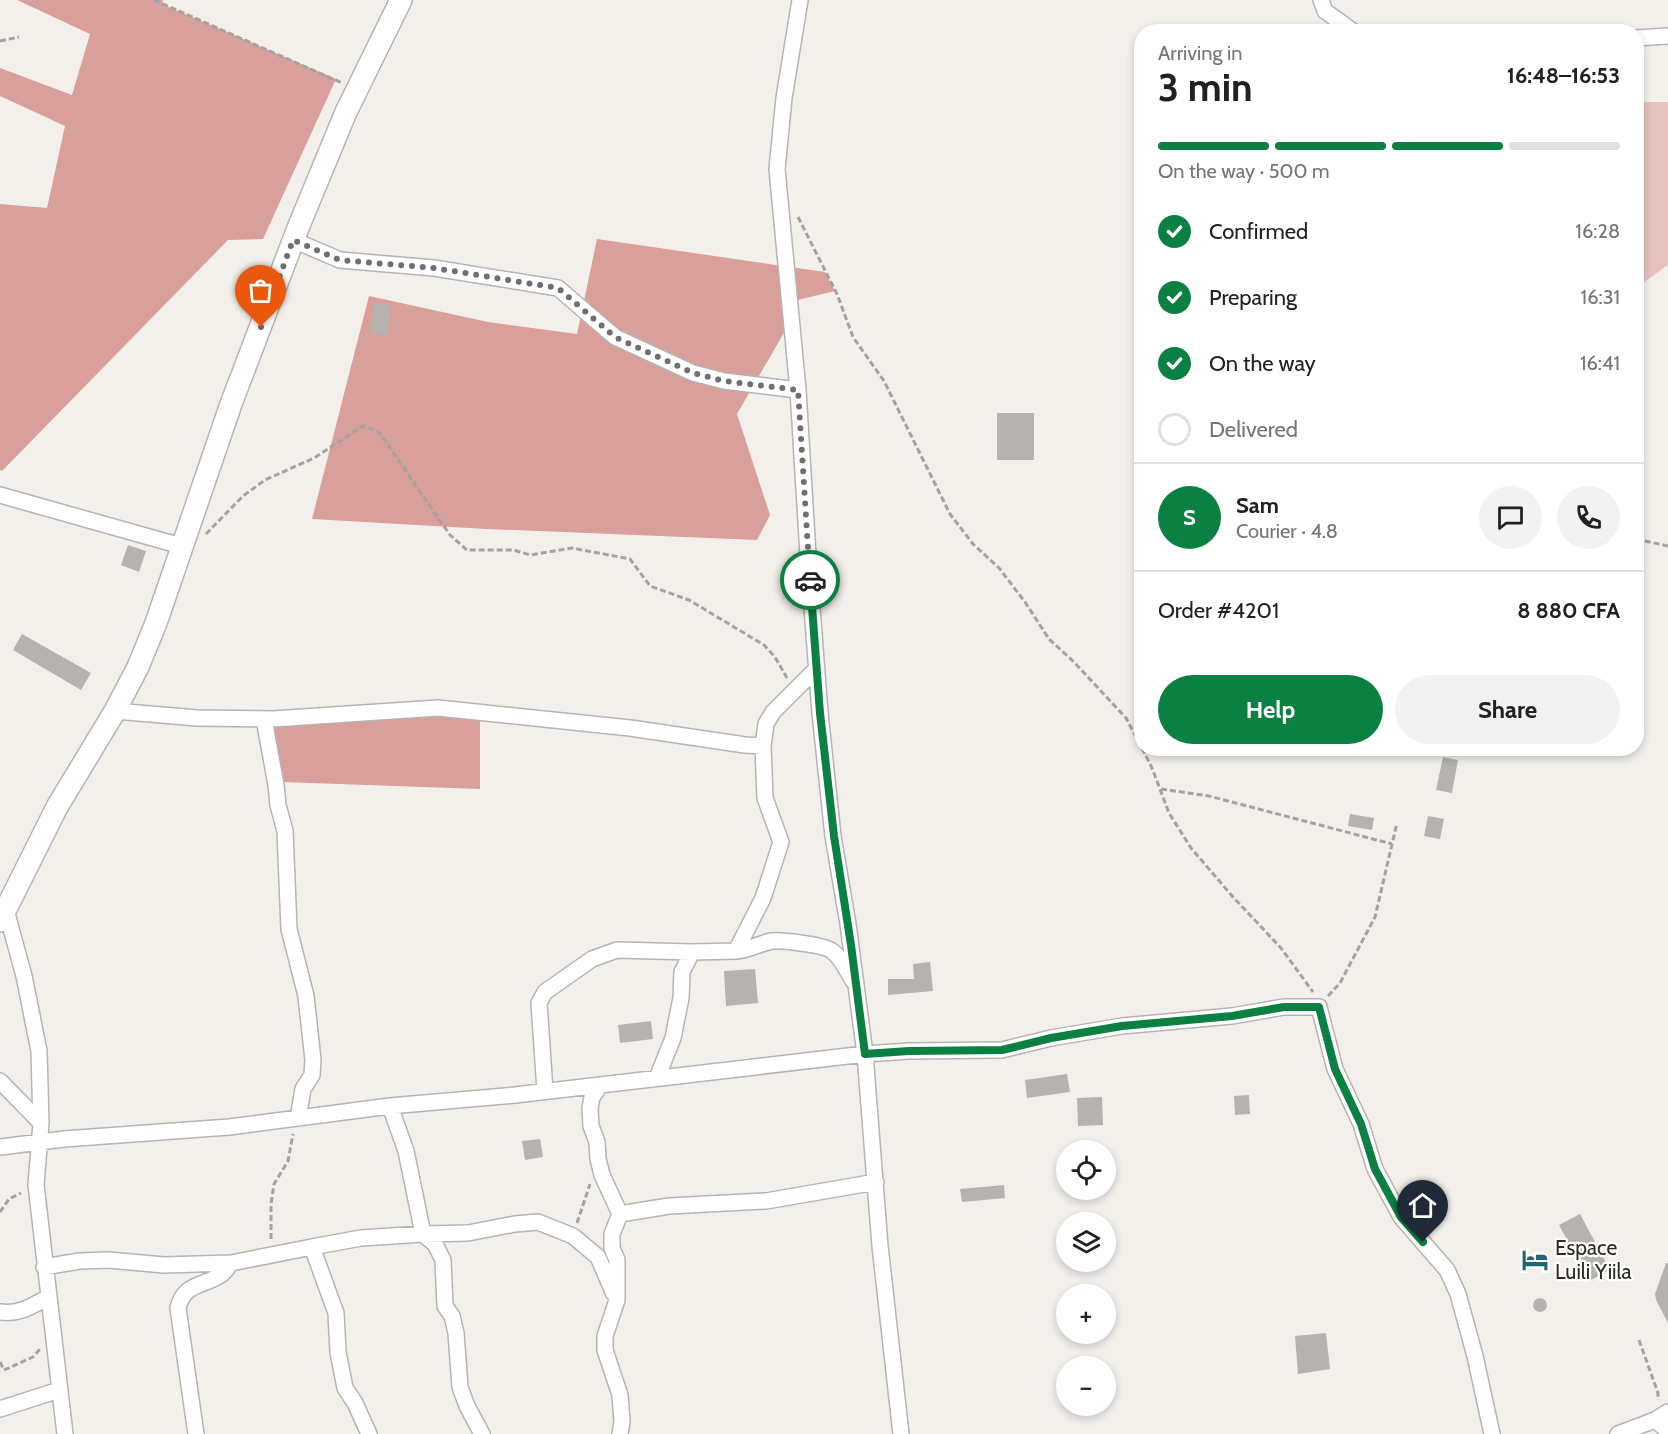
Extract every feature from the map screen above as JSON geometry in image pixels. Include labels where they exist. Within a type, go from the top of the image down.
[{"type":"street","points":[[64,1434],[36,1185],[42,1123],[39,1051],[24,976],[3,916],[57,807],[115,711],[138,667],[156,622],[231,404],[293,240],[356,93],[401,0]]},
{"type":"street","points":[[800,0],[784,98],[777,169],[798,390],[817,668],[834,836],[865,1054],[880,1246],[901,1434]]},
{"type":"street","points":[[1321,0],[1325,11],[1343,24]]},
{"type":"street","points":[[1644,38],[1668,36]]},
{"type":"street","points":[[293,240],[340,260],[434,268],[558,288],[615,337],[693,373],[724,381],[798,390]]},
{"type":"street","points":[[0,495],[181,546]]},
{"type":"street","points":[[736,951],[763,898],[781,842],[765,798],[763,746],[766,724],[773,712],[817,668]]},
{"type":"street","points":[[115,711],[179,717],[264,719],[438,708],[630,728],[763,746]]},
{"type":"street","points":[[264,719],[278,805],[285,831],[288,929],[306,996],[312,1060],[312,1075],[303,1089],[298,1118]]},
{"type":"street","points":[[545,1091],[539,1004],[545,992],[592,959],[617,950],[736,951],[781,941],[828,947],[838,956],[857,986]]},
{"type":"street","points":[[657,1078],[674,1038],[681,998],[682,972],[692,952]]},
{"type":"street","points":[[0,1147],[229,1127],[390,1106],[600,1086],[865,1054],[1002,1050],[1051,1038],[1122,1026],[1232,1016],[1284,1007],[1319,1007],[1335,1069],[1361,1124],[1375,1169],[1401,1217],[1447,1269],[1458,1294],[1475,1356],[1492,1434]]},
{"type":"street","points":[[0,1081],[42,1123]]},
{"type":"street","points":[[600,1086],[594,1091],[590,1108],[591,1126],[597,1142],[598,1159],[607,1188],[620,1214],[612,1234],[612,1248],[617,1260],[617,1300],[605,1336],[605,1350],[620,1395],[622,1422],[620,1434]]},
{"type":"street","points":[[390,1106],[406,1151],[423,1234],[435,1244],[443,1260],[445,1306],[452,1316],[456,1333],[460,1386],[482,1434]]},
{"type":"street","points":[[620,1214],[669,1206],[766,1201],[876,1182]]},
{"type":"street","points":[[44,1267],[80,1261],[108,1260],[164,1265],[231,1263],[361,1238],[468,1233],[538,1222],[573,1236],[598,1257],[617,1300]]},
{"type":"street","points":[[312,1247],[336,1313],[338,1352],[345,1388],[356,1403],[369,1434]]},
{"type":"street","points":[[196,1434],[178,1308],[180,1296],[193,1287],[222,1275],[231,1263]]},
{"type":"street","points":[[0,1312],[13,1314],[48,1297]]},
{"type":"street","points":[[0,1409],[59,1390]]},
{"type":"street","points":[[1618,1434],[1662,1416],[1668,1431]]},
{"type":"path","points":[[154,0],[336,80],[356,93]]},
{"type":"path","points":[[0,41],[19,37]]},
{"type":"path","points":[[798,216],[837,294],[853,337],[884,381],[950,514],[973,544],[999,568],[1049,639],[1074,662],[1126,718],[1134,733]]},
{"type":"path","points":[[205,535],[243,496],[265,480],[314,458],[363,426],[379,432],[450,535],[467,550],[514,550],[530,555],[572,548],[630,559],[650,586],[689,600],[764,645],[775,657],[794,690]]},
{"type":"path","points":[[1644,541],[1668,546]]},
{"type":"path","points":[[1146,756],[1169,813],[1191,848],[1281,948],[1320,1001],[1319,1007]]},
{"type":"path","points":[[1160,789],[1220,798],[1392,844]]},
{"type":"path","points":[[1319,1007],[1340,983],[1375,917],[1397,823]]},
{"type":"path","points":[[268,1256],[271,1242],[271,1204],[274,1184],[288,1161],[290,1142],[298,1118]]},
{"type":"path","points":[[573,1236],[598,1159]]},
{"type":"path","points":[[0,1212],[9,1199],[36,1185]]},
{"type":"path","points":[[0,1362],[4,1370],[33,1357],[53,1338]]},
{"type":"path","points":[[1639,1340],[1658,1393],[1659,1410],[1662,1416]]},
{"type":"shaded area","points":[[17,0],[163,0],[162,4],[336,79],[263,239],[228,240],[2,471],[0,470],[0,204],[47,208],[65,126],[0,96],[0,68],[72,95],[90,34]]},
{"type":"shaded area","points":[[1644,102],[1668,102],[1668,265],[1644,282]]},
{"type":"shaded area","points":[[597,239],[825,272],[835,291],[789,302],[789,324],[737,414],[770,515],[757,540],[312,519],[369,296],[488,322],[577,334]]},
{"type":"shaded area","points":[[480,714],[480,789],[283,782],[273,720]]},
{"type":"building","points":[[374,304],[391,305],[388,335],[371,333]]},
{"type":"building","points":[[997,413],[1034,413],[1034,460],[997,460]]},
{"type":"building","points":[[128,545],[146,551],[139,572],[121,565]]},
{"type":"building","points":[[22,634],[91,673],[81,690],[13,650]]},
{"type":"building","points":[[1443,757],[1458,760],[1452,793],[1436,790]]},
{"type":"building","points":[[1350,814],[1374,818],[1372,830],[1348,826]]},
{"type":"building","points":[[1428,816],[1444,819],[1440,839],[1424,836]]},
{"type":"building","points":[[930,962],[933,991],[888,995],[888,979],[914,979],[913,964]]},
{"type":"building","points":[[755,969],[758,1003],[726,1006],[724,971]]},
{"type":"building","points":[[651,1021],[653,1039],[620,1043],[618,1025]]},
{"type":"building","points":[[1067,1074],[1070,1092],[1027,1098],[1025,1080]]},
{"type":"building","points":[[1249,1095],[1250,1114],[1235,1115],[1234,1096]]},
{"type":"building","points":[[1102,1097],[1103,1125],[1078,1126],[1077,1098]]},
{"type":"building","points":[[540,1139],[543,1157],[525,1160],[522,1141]]},
{"type":"building","points":[[1004,1185],[1005,1198],[962,1202],[960,1189]]},
{"type":"building","points":[[1580,1214],[1610,1270],[1589,1281],[1559,1225]]},
{"type":"building","points":[[1666,1263],[1668,1263],[1668,1323],[1655,1294]]},
{"type":"building","points":[[1537,1298],[1543,1298],[1547,1305],[1543,1312],[1537,1312],[1533,1308],[1533,1302]]},
{"type":"building","points":[[1326,1333],[1330,1369],[1298,1374],[1295,1336]]},
{"type":"way so far","points":[[261,327],[293,240],[340,260],[434,268],[558,288],[615,337],[693,373],[724,381],[798,390],[810,580]]},
{"type":"place","name":"Espace Luili Yiila","points":[[1535,1260]]},
{"type":"route","points":[[810,580],[820,713],[834,836],[865,1054],[1002,1050],[1051,1038],[1122,1026],[1232,1016],[1284,1007],[1319,1007],[1335,1069],[1361,1124],[1375,1169],[1401,1217],[1423,1242]]}]
